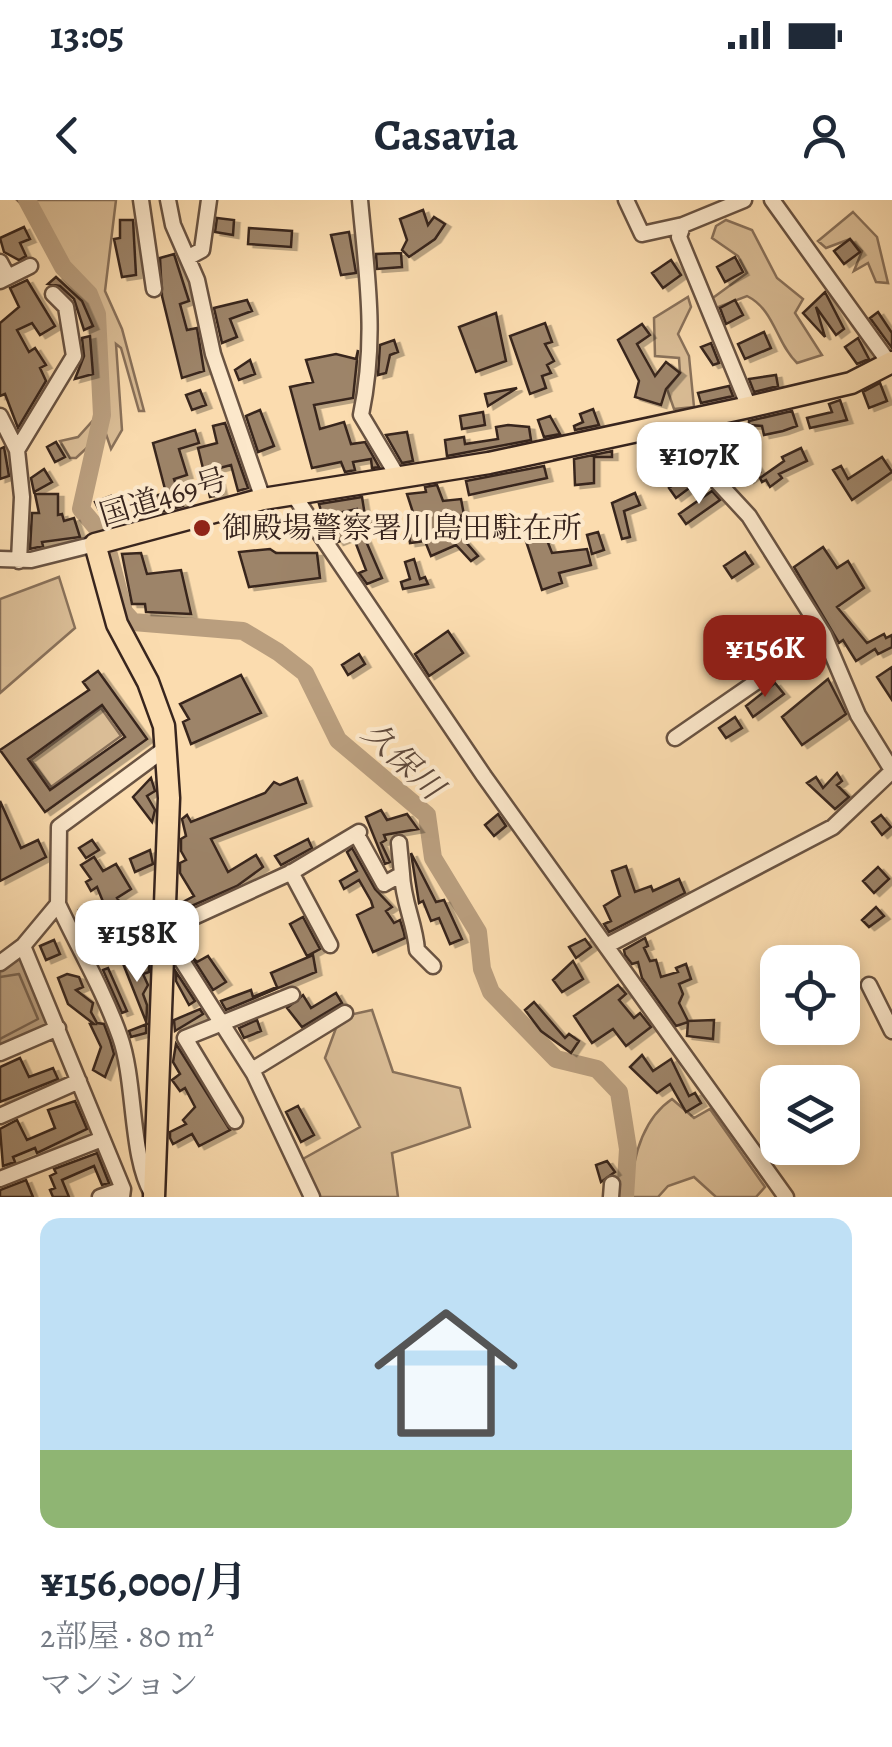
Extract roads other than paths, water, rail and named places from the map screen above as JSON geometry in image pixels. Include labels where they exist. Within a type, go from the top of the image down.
[{"type":"highway","name":"国道469号","points":[[154,1197],[168,798],[166,748],[158,706],[108,601],[96,544],[263,498],[398,477],[677,424],[851,383],[891,363]]},
{"type":"street","points":[[141,200],[154,289]]},
{"type":"street","points":[[168,200],[173,225],[189,258],[213,354],[263,498]]},
{"type":"street","points":[[189,258],[202,250],[210,200]]},
{"type":"street","points":[[360,200],[371,308],[371,375],[362,418],[398,477]]},
{"type":"street","points":[[626,200],[642,234],[683,225],[743,200]]},
{"type":"street","points":[[772,200],[891,363]]},
{"type":"street","points":[[683,225],[680,247],[749,407]]},
{"type":"street","points":[[0,262],[4,279],[30,266]]},
{"type":"street","points":[[17,450],[74,356],[66,308],[52,294]]},
{"type":"street","points":[[0,416],[17,450],[22,497],[19,560]]},
{"type":"street","points":[[606,946],[833,827],[892,771],[858,715],[824,635],[748,516],[699,462],[677,424]]},
{"type":"street","points":[[293,494],[424,691],[786,1197]]},
{"type":"street","points":[[0,559],[19,560],[96,544]]},
{"type":"street","points":[[675,738],[824,635]]},
{"type":"street","points":[[154,1197],[144,1181],[134,1091],[120,1037],[58,904],[59,827],[166,748]]},
{"type":"street","points":[[312,1197],[252,1070],[163,931],[291,872],[358,834],[384,884],[402,874]]},
{"type":"street","points":[[398,843],[406,914],[416,927],[417,950],[433,966]]},
{"type":"street","points":[[291,872],[330,945]]},
{"type":"street","points":[[0,963],[23,946],[58,904]]},
{"type":"street","points":[[23,946],[122,1193],[100,1197]]},
{"type":"street","points":[[869,985],[892,1032]]},
{"type":"street","points":[[235,1121],[185,1038],[292,995]]},
{"type":"street","points":[[252,1070],[345,1013]]},
{"type":"street","points":[[0,1053],[58,1028]]},
{"type":"street","points":[[0,1116],[78,1081]]},
{"type":"street","points":[[0,1179],[102,1138]]},
{"type":"water","points":[[22,954],[53,1027],[0,1050],[0,969]]},
{"type":"waterway","name":"久保川","points":[[27,200],[63,267],[89,294],[97,314],[102,415],[81,509],[101,533]]},
{"type":"waterway","name":"久保川","points":[[108,551],[124,612],[133,622],[243,631],[278,652],[305,673],[338,740],[427,815],[433,858],[478,932],[482,969],[491,992],[556,1059],[597,1069],[619,1092],[628,1149],[625,1197]]},
{"type":"place","name":"御殿場警察署川島田駐在所","points":[[202,528]]}]
